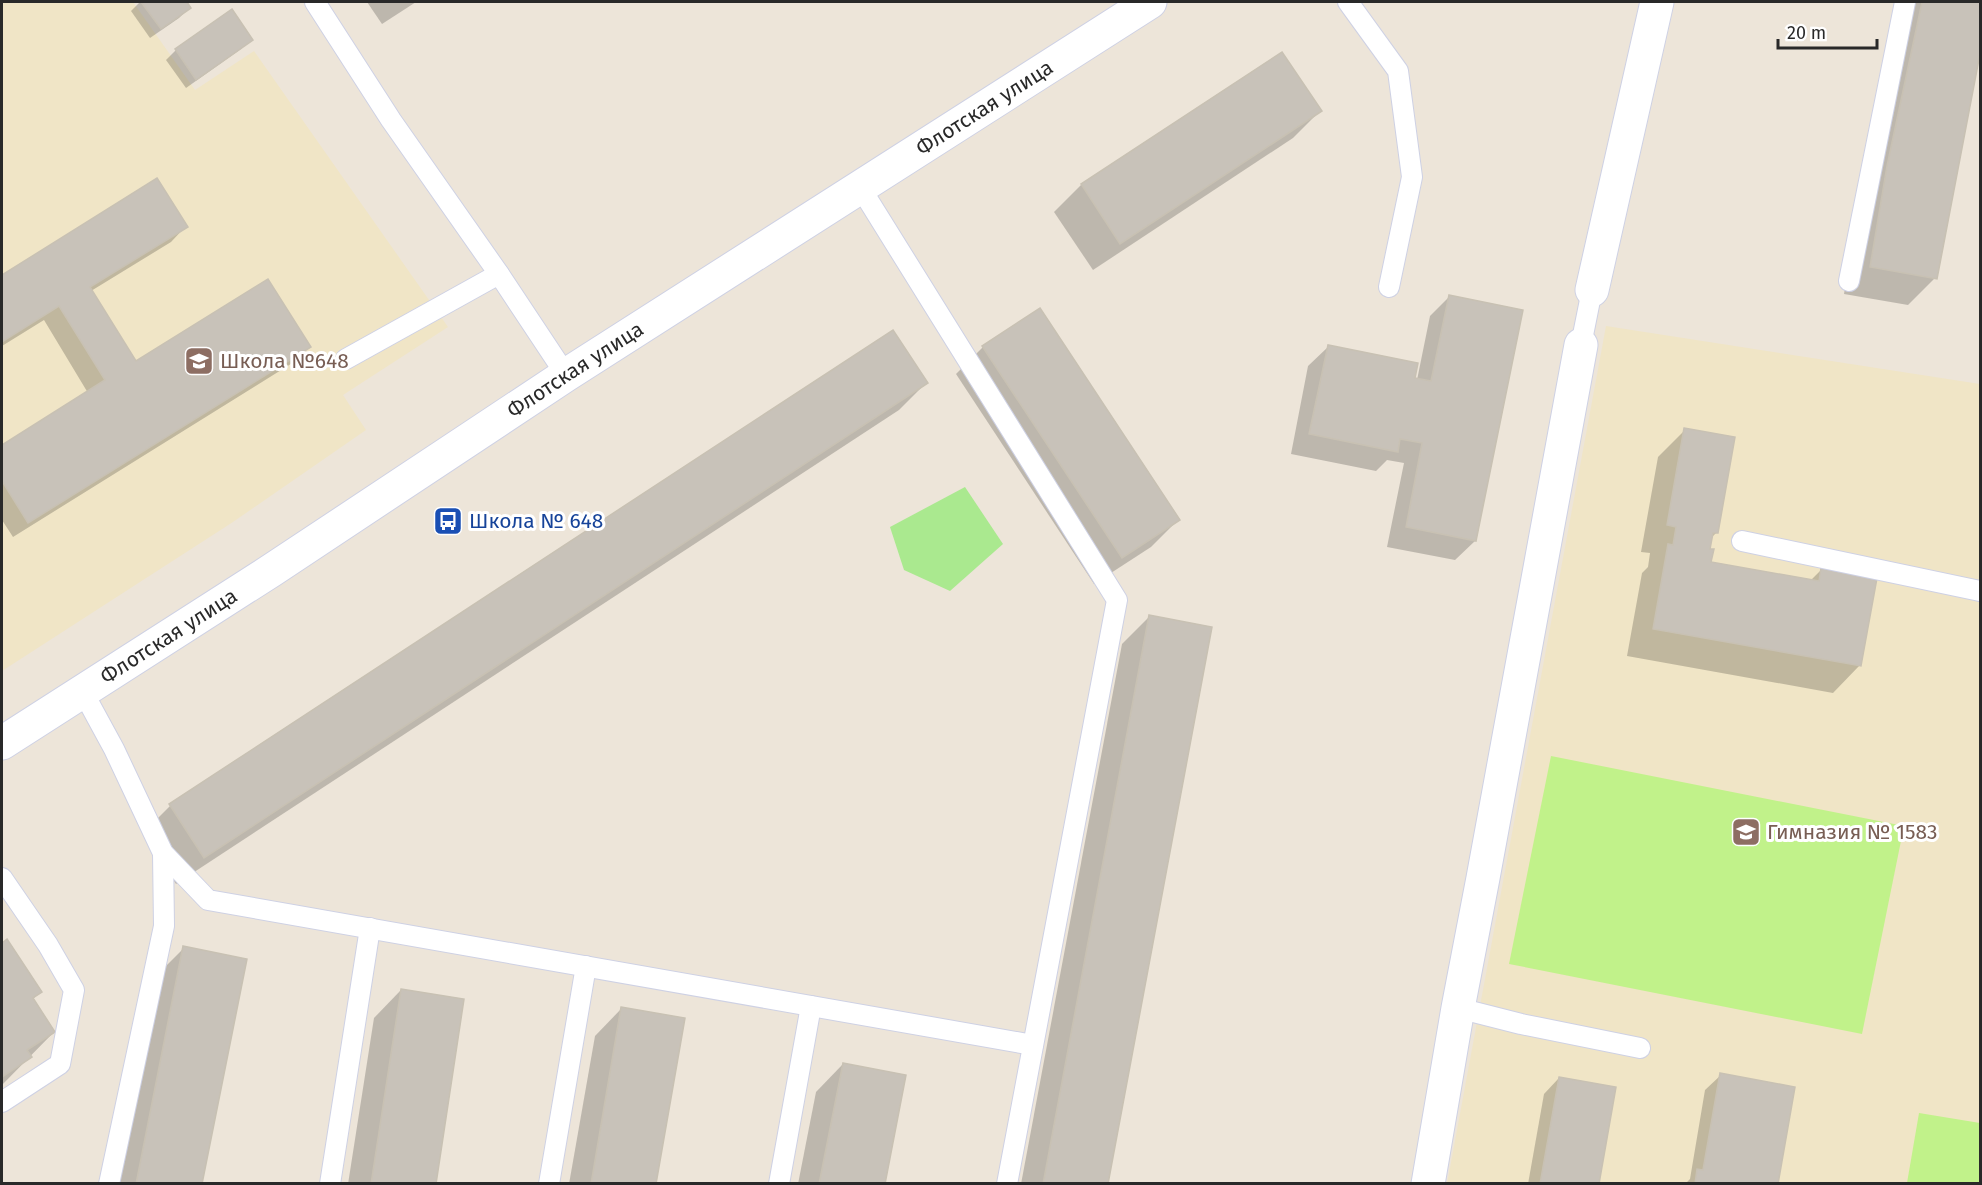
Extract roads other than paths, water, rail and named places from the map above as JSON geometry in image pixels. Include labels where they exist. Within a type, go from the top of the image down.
[{"type":"main road","name":"Флотская улица","points":[[2,743],[282,563],[566,375],[1150,2]]},
{"type":"main road","points":[[1592,290],[1657,2]]},
{"type":"main road","points":[[1428,1184],[1458,1008],[1581,345]]},
{"type":"lane","points":[[315,2],[391,120],[499,274],[566,375]]},
{"type":"lane","points":[[1347,2],[1398,71],[1412,177],[1389,287]]},
{"type":"lane","points":[[1849,281],[1905,2]]},
{"type":"lane","points":[[860,187],[1118,600],[1007,1184]]},
{"type":"lane","points":[[346,359],[499,274]]},
{"type":"lane","points":[[1581,345],[1592,290]]},
{"type":"lane","points":[[1742,541],[1980,591]]},
{"type":"lane","points":[[83,692],[114,749],[164,853],[208,900],[1033,1045]]},
{"type":"lane","points":[[109,1184],[164,926],[164,853]]},
{"type":"lane","points":[[2,878],[48,945],[74,990],[60,1064],[2,1102]]},
{"type":"lane","points":[[330,1184],[370,928]]},
{"type":"lane","points":[[549,1184],[586,966]]},
{"type":"lane","points":[[779,1184],[811,1006]]},
{"type":"lane","points":[[1458,1008],[1521,1024],[1640,1048]]},
{"type":"place","name":"Школа №648","points":[[199,361]]},
{"type":"place","name":"Школа № 648","points":[[448,521]]},
{"type":"place","name":"Гимназия № 1583","points":[[1746,832]]}]
